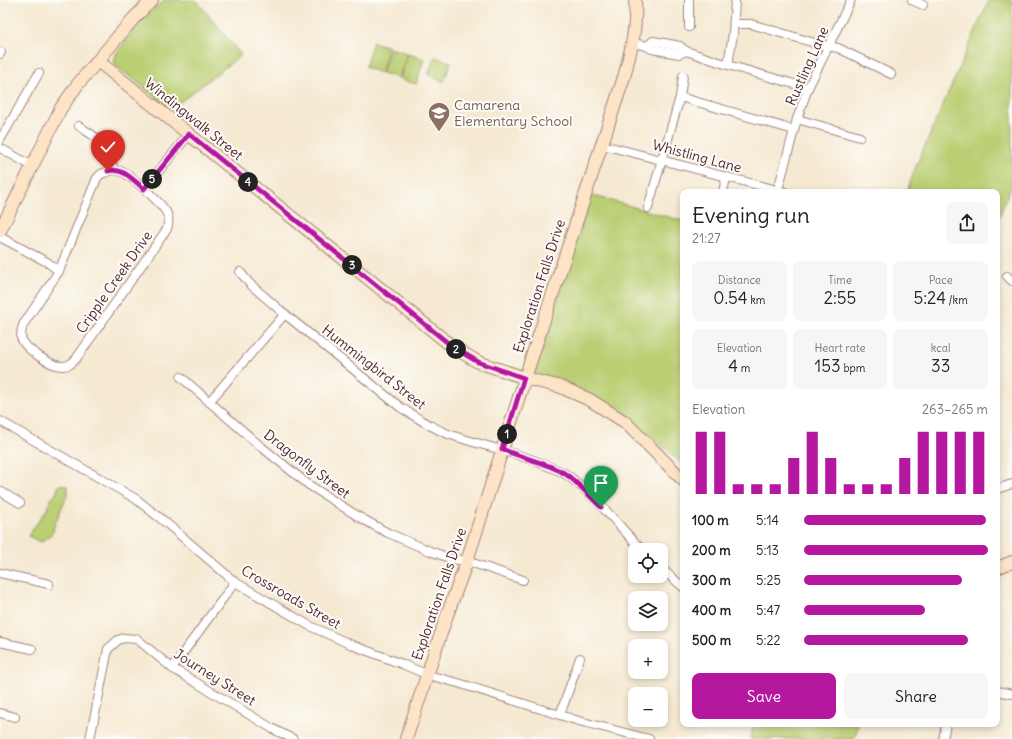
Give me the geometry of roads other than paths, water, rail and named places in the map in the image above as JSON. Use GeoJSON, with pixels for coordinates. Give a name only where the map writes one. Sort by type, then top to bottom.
{"type":"FeatureCollection","features":[{"type":"Feature","properties":{"kind":"street"},"geometry":{"type":"LineString","coordinates":[[0,230],[61,108],[133,19],[152,0]]}},
{"type":"Feature","properties":{"kind":"street","name":"Exploration Falls Drive"},"geometry":{"type":"LineString","coordinates":[[406,739],[446,618],[467,561],[524,378],[603,145],[633,43],[635,0]]}},
{"type":"Feature","properties":{"kind":"street"},"geometry":{"type":"LineString","coordinates":[[689,0],[689,27]]}},
{"type":"Feature","properties":{"kind":"street"},"geometry":{"type":"LineString","coordinates":[[728,65],[734,24],[735,0]]}},
{"type":"Feature","properties":{"kind":"street","name":"Rustling Lane"},"geometry":{"type":"LineString","coordinates":[[782,189],[794,130],[808,88],[851,0]]}},
{"type":"Feature","properties":{"kind":"street"},"geometry":{"type":"LineString","coordinates":[[912,0],[923,5]]}},
{"type":"Feature","properties":{"kind":"street"},"geometry":{"type":"LineString","coordinates":[[734,24],[750,24],[818,44],[830,45],[891,74]]}},
{"type":"Feature","properties":{"kind":"street"},"geometry":{"type":"LineString","coordinates":[[633,43],[647,46],[653,41],[680,46],[686,51],[728,65],[808,88]]}},
{"type":"Feature","properties":{"kind":"street","name":"Windingwalk Street"},"geometry":{"type":"LineString","coordinates":[[98,61],[453,347],[478,362],[524,378],[561,387],[590,400],[625,422],[680,477]]}},
{"type":"Feature","properties":{"kind":"street"},"geometry":{"type":"LineString","coordinates":[[0,140],[39,73]]}},
{"type":"Feature","properties":{"kind":"street"},"geometry":{"type":"LineString","coordinates":[[648,208],[680,97],[683,76]]}},
{"type":"Feature","properties":{"kind":"street"},"geometry":{"type":"LineString","coordinates":[[680,97],[794,130]]}},
{"type":"Feature","properties":{"kind":"street"},"geometry":{"type":"LineString","coordinates":[[797,119],[860,137]]}},
{"type":"Feature","properties":{"kind":"street"},"geometry":{"type":"LineString","coordinates":[[79,126],[107,148],[111,153],[113,170]]}},
{"type":"Feature","properties":{"kind":"street"},"geometry":{"type":"LineString","coordinates":[[0,237],[47,262],[59,271],[97,178],[101,174],[113,170],[124,173],[144,189],[189,134]]}},
{"type":"Feature","properties":{"kind":"street","name":"Whistling Lane"},"geometry":{"type":"LineString","coordinates":[[603,145],[773,189]]}},
{"type":"Feature","properties":{"kind":"street"},"geometry":{"type":"LineString","coordinates":[[0,148],[32,166]]}},
{"type":"Feature","properties":{"kind":"street"},"geometry":{"type":"LineString","coordinates":[[724,189],[726,178]]}},
{"type":"Feature","properties":{"kind":"street","name":"Cripple Creek Drive"},"geometry":{"type":"LineString","coordinates":[[59,271],[23,325],[21,336],[24,344],[31,351],[54,365],[61,367],[71,364],[76,359],[166,229],[169,220],[167,214],[144,189]]}},
{"type":"Feature","properties":{"kind":"street","name":"Hummingbird Street"},"geometry":{"type":"LineString","coordinates":[[240,272],[250,284],[285,314],[400,407],[427,424],[450,434],[502,449],[541,463],[563,473],[580,486],[635,543]]}},
{"type":"Feature","properties":{"kind":"street"},"geometry":{"type":"LineString","coordinates":[[209,402],[285,314]]}},
{"type":"Feature","properties":{"kind":"street","name":"Dragonfly Street"},"geometry":{"type":"LineString","coordinates":[[181,377],[309,485],[366,522],[409,543],[452,559],[467,561],[523,580]]}},
{"type":"Feature","properties":{"kind":"street","name":"Crossroads Street"},"geometry":{"type":"LineString","coordinates":[[0,422],[136,499],[235,582],[310,626],[352,645],[428,675],[560,715],[649,739]]}},
{"type":"Feature","properties":{"kind":"street"},"geometry":{"type":"LineString","coordinates":[[1000,488],[1012,484]]}},
{"type":"Feature","properties":{"kind":"street"},"geometry":{"type":"LineString","coordinates":[[0,491],[20,503]]}},
{"type":"Feature","properties":{"kind":"street"},"geometry":{"type":"LineString","coordinates":[[1000,567],[1012,562]]}},
{"type":"Feature","properties":{"kind":"street"},"geometry":{"type":"LineString","coordinates":[[0,573],[49,584]]}},
{"type":"Feature","properties":{"kind":"street"},"geometry":{"type":"LineString","coordinates":[[668,574],[680,584]]}},
{"type":"Feature","properties":{"kind":"street"},"geometry":{"type":"LineString","coordinates":[[172,668],[235,582]]}},
{"type":"Feature","properties":{"kind":"street","name":"Journey Street"},"geometry":{"type":"LineString","coordinates":[[90,739],[108,649],[118,640],[124,638],[136,639],[172,668],[273,729],[293,739]]}},
{"type":"Feature","properties":{"kind":"street"},"geometry":{"type":"LineString","coordinates":[[0,642],[32,650]]}},
{"type":"Feature","properties":{"kind":"street"},"geometry":{"type":"LineString","coordinates":[[560,715],[580,658]]}},
{"type":"Feature","properties":{"kind":"street"},"geometry":{"type":"LineString","coordinates":[[1000,692],[1012,694]]}},
{"type":"Feature","properties":{"kind":"street"},"geometry":{"type":"LineString","coordinates":[[0,713],[15,717]]}},
{"type":"Feature","properties":{"kind":"street"},"geometry":{"type":"LineString","coordinates":[[943,739],[945,727]]}},
{"type":"Feature","properties":{"kind":"place","name":"Camarena Elementary School"},"geometry":{"type":"Point","coordinates":[439,132]}}]}
